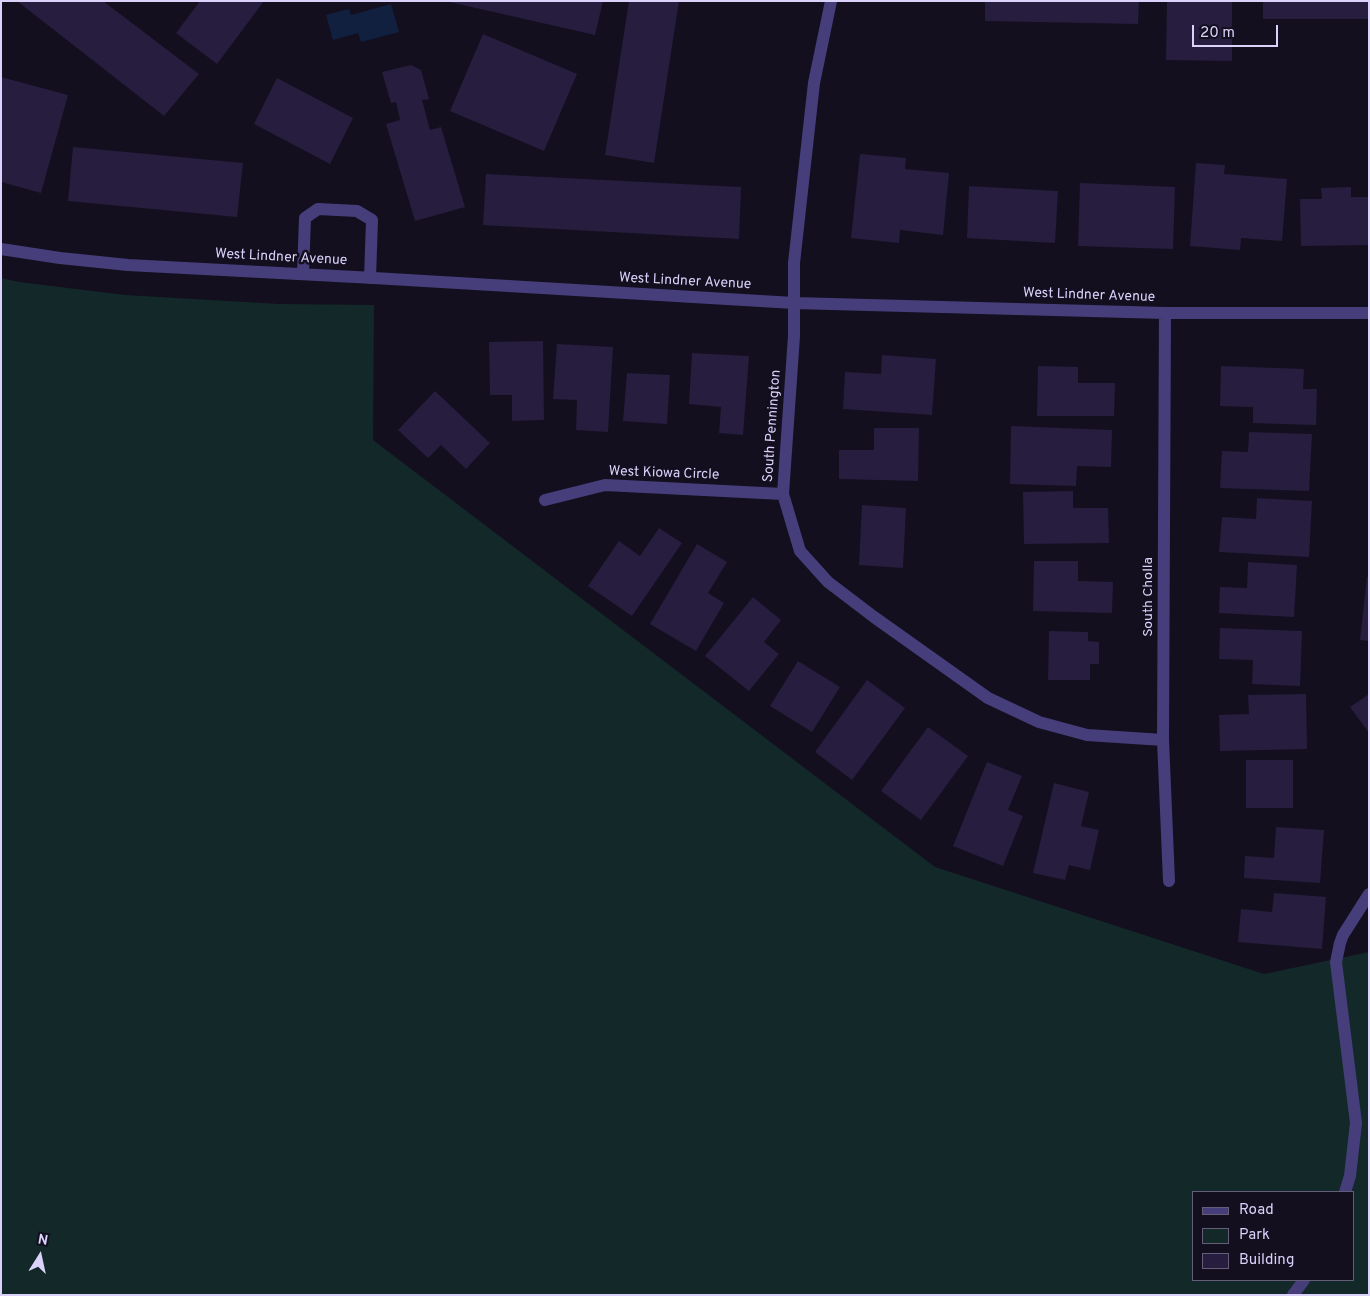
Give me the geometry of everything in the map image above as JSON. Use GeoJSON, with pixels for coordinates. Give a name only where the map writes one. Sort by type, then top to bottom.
{"type":"FeatureCollection","features":[{"type":"Feature","properties":{"kind":"street","name":"South Pennington"},"geometry":{"type":"LineString","coordinates":[[831,1],[814,83],[794,263],[794,336],[783,494],[800,551],[828,582],[988,698],[1039,722],[1087,735],[1163,740]]}},
{"type":"Feature","properties":{"kind":"street"},"geometry":{"type":"LineString","coordinates":[[303,274],[305,218],[318,210],[357,211],[372,220],[370,278]]}},
{"type":"Feature","properties":{"kind":"street","name":"West Lindner Avenue"},"geometry":{"type":"LineString","coordinates":[[1,249],[60,258],[128,265],[794,303],[1165,313],[1369,313]]}},
{"type":"Feature","properties":{"kind":"street","name":"South Cholla"},"geometry":{"type":"LineString","coordinates":[[1165,313],[1163,740],[1170,881]]}},
{"type":"Feature","properties":{"kind":"street","name":"West Kiowa Circle"},"geometry":{"type":"LineString","coordinates":[[545,500],[605,485],[783,494]]}},
{"type":"Feature","properties":{"kind":"street"},"geometry":{"type":"LineString","coordinates":[[1345,1191],[1350,1176],[1356,1123],[1336,962],[1343,934],[1369,894]]}},
{"type":"Feature","properties":{"kind":"street"},"geometry":{"type":"LineString","coordinates":[[1293,1295],[1303,1281]]}},
{"type":"Feature","properties":{"kind":"green space"},"geometry":{"type":"Polygon","coordinates":[[[1,278],[19,282],[125,295],[279,304],[374,305],[373,440],[935,867],[1264,974],[1369,952],[1369,1295],[1,1295],[1,278]]]}},
{"type":"Feature","properties":{"kind":"water"},"geometry":{"type":"Polygon","coordinates":[[[391,4],[399,32],[361,42],[358,33],[333,40],[326,15],[349,9],[351,15],[391,4]]]}},
{"type":"Feature","properties":{"kind":"building"},"geometry":{"type":"Polygon","coordinates":[[[17,1],[103,1],[199,74],[164,116],[17,1]]]}},
{"type":"Feature","properties":{"kind":"building"},"geometry":{"type":"Polygon","coordinates":[[[200,1],[264,1],[217,64],[176,33],[200,1]]]}},
{"type":"Feature","properties":{"kind":"building"},"geometry":{"type":"Polygon","coordinates":[[[445,1],[603,1],[595,35],[445,1]]]}},
{"type":"Feature","properties":{"kind":"building"},"geometry":{"type":"Polygon","coordinates":[[[629,1],[679,1],[654,163],[605,155],[629,1]]]}},
{"type":"Feature","properties":{"kind":"building"},"geometry":{"type":"Polygon","coordinates":[[[985,1],[1139,1],[1138,24],[985,21],[985,1]]]}},
{"type":"Feature","properties":{"kind":"building"},"geometry":{"type":"Polygon","coordinates":[[[1167,1],[1232,1],[1232,61],[1166,60],[1167,1]]]}},
{"type":"Feature","properties":{"kind":"building"},"geometry":{"type":"Polygon","coordinates":[[[1263,1],[1369,1],[1369,19],[1263,19],[1263,1]]]}},
{"type":"Feature","properties":{"kind":"building"},"geometry":{"type":"Polygon","coordinates":[[[483,34],[577,74],[544,151],[450,111],[483,34]]]}},
{"type":"Feature","properties":{"kind":"building"},"geometry":{"type":"Polygon","coordinates":[[[411,65],[421,70],[429,99],[422,100],[430,130],[441,127],[465,207],[415,221],[386,124],[400,120],[396,102],[391,103],[382,72],[411,65]]]}},
{"type":"Feature","properties":{"kind":"building"},"geometry":{"type":"Polygon","coordinates":[[[1,77],[68,95],[41,193],[1,182],[1,77]]]}},
{"type":"Feature","properties":{"kind":"building"},"geometry":{"type":"Polygon","coordinates":[[[277,78],[353,118],[330,164],[254,124],[277,78]]]}},
{"type":"Feature","properties":{"kind":"building"},"geometry":{"type":"Polygon","coordinates":[[[73,147],[243,163],[237,217],[68,201],[73,147]]]}},
{"type":"Feature","properties":{"kind":"building"},"geometry":{"type":"Polygon","coordinates":[[[860,154],[906,158],[905,169],[949,173],[943,235],[900,230],[899,243],[851,238],[860,154]]]}},
{"type":"Feature","properties":{"kind":"building"},"geometry":{"type":"Polygon","coordinates":[[[1196,163],[1225,165],[1224,174],[1287,179],[1282,241],[1241,238],[1240,250],[1190,246],[1196,163]]]}},
{"type":"Feature","properties":{"kind":"building"},"geometry":{"type":"Polygon","coordinates":[[[486,174],[741,187],[739,239],[483,225],[486,174]]]}},
{"type":"Feature","properties":{"kind":"building"},"geometry":{"type":"Polygon","coordinates":[[[1080,183],[1175,187],[1173,249],[1078,246],[1080,183]]]}},
{"type":"Feature","properties":{"kind":"building"},"geometry":{"type":"Polygon","coordinates":[[[969,186],[1058,191],[1055,243],[967,238],[969,186]]]}},
{"type":"Feature","properties":{"kind":"building"},"geometry":{"type":"Polygon","coordinates":[[[1351,187],[1351,197],[1369,197],[1369,245],[1301,246],[1300,199],[1322,199],[1321,188],[1351,187]]]}},
{"type":"Feature","properties":{"kind":"building"},"geometry":{"type":"Polygon","coordinates":[[[543,341],[544,420],[512,421],[512,395],[490,395],[489,342],[543,341]]]}},
{"type":"Feature","properties":{"kind":"building"},"geometry":{"type":"Polygon","coordinates":[[[557,344],[613,347],[608,432],[576,430],[577,400],[553,399],[557,344]]]}},
{"type":"Feature","properties":{"kind":"building"},"geometry":{"type":"Polygon","coordinates":[[[692,353],[749,356],[743,435],[719,433],[721,407],[689,404],[692,353]]]}},
{"type":"Feature","properties":{"kind":"building"},"geometry":{"type":"Polygon","coordinates":[[[882,355],[936,359],[932,415],[843,409],[845,372],[881,374],[882,355]]]}},
{"type":"Feature","properties":{"kind":"building"},"geometry":{"type":"Polygon","coordinates":[[[1038,366],[1078,367],[1078,383],[1115,383],[1114,416],[1037,416],[1038,366]]]}},
{"type":"Feature","properties":{"kind":"building"},"geometry":{"type":"Polygon","coordinates":[[[1221,366],[1304,369],[1303,389],[1317,389],[1316,425],[1253,423],[1253,407],[1220,406],[1221,366]]]}},
{"type":"Feature","properties":{"kind":"building"},"geometry":{"type":"Polygon","coordinates":[[[627,373],[670,375],[667,424],[623,421],[627,373]]]}},
{"type":"Feature","properties":{"kind":"building"},"geometry":{"type":"Polygon","coordinates":[[[435,391],[490,443],[466,469],[441,445],[428,458],[398,430],[435,391]]]}},
{"type":"Feature","properties":{"kind":"building"},"geometry":{"type":"Polygon","coordinates":[[[1011,426],[1112,430],[1111,467],[1077,466],[1076,486],[1010,484],[1011,426]]]}},
{"type":"Feature","properties":{"kind":"building"},"geometry":{"type":"Polygon","coordinates":[[[874,428],[919,428],[918,481],[839,479],[839,450],[874,450],[874,428]]]}},
{"type":"Feature","properties":{"kind":"building"},"geometry":{"type":"Polygon","coordinates":[[[1249,432],[1312,434],[1309,491],[1220,488],[1222,451],[1248,452],[1249,432]]]}},
{"type":"Feature","properties":{"kind":"building"},"geometry":{"type":"Polygon","coordinates":[[[1073,491],[1073,508],[1108,508],[1109,543],[1024,544],[1023,492],[1073,491]]]}},
{"type":"Feature","properties":{"kind":"building"},"geometry":{"type":"Polygon","coordinates":[[[1257,498],[1312,501],[1309,557],[1219,552],[1222,517],[1256,519],[1257,498]]]}},
{"type":"Feature","properties":{"kind":"building"},"geometry":{"type":"Polygon","coordinates":[[[862,505],[906,508],[903,568],[859,565],[862,505]]]}},
{"type":"Feature","properties":{"kind":"building"},"geometry":{"type":"Polygon","coordinates":[[[659,528],[682,543],[632,616],[588,586],[619,541],[640,556],[659,528]]]}},
{"type":"Feature","properties":{"kind":"building"},"geometry":{"type":"Polygon","coordinates":[[[697,544],[727,562],[708,593],[724,603],[696,651],[650,624],[697,544]]]}},
{"type":"Feature","properties":{"kind":"building"},"geometry":{"type":"Polygon","coordinates":[[[1034,561],[1078,561],[1078,581],[1113,582],[1112,613],[1033,611],[1034,561]]]}},
{"type":"Feature","properties":{"kind":"building"},"geometry":{"type":"Polygon","coordinates":[[[1248,562],[1297,565],[1294,617],[1219,613],[1220,587],[1247,588],[1248,562]]]}},
{"type":"Feature","properties":{"kind":"building"},"geometry":{"type":"Polygon","coordinates":[[[1367,577],[1369,577],[1369,641],[1360,640],[1367,577]]]}},
{"type":"Feature","properties":{"kind":"building"},"geometry":{"type":"Polygon","coordinates":[[[753,597],[781,620],[764,642],[779,654],[749,691],[705,656],[753,597]]]}},
{"type":"Feature","properties":{"kind":"building"},"geometry":{"type":"Polygon","coordinates":[[[1220,628],[1302,631],[1300,686],[1252,684],[1253,660],[1219,659],[1220,628]]]}},
{"type":"Feature","properties":{"kind":"building"},"geometry":{"type":"Polygon","coordinates":[[[1049,631],[1088,632],[1088,641],[1099,642],[1099,664],[1090,664],[1090,680],[1048,680],[1049,631]]]}},
{"type":"Feature","properties":{"kind":"building"},"geometry":{"type":"Polygon","coordinates":[[[798,661],[840,687],[812,732],[770,706],[798,661]]]}},
{"type":"Feature","properties":{"kind":"building"},"geometry":{"type":"Polygon","coordinates":[[[867,680],[905,708],[852,780],[815,752],[867,680]]]}},
{"type":"Feature","properties":{"kind":"building"},"geometry":{"type":"Polygon","coordinates":[[[1306,694],[1307,749],[1220,751],[1219,715],[1249,714],[1248,695],[1306,694]]]}},
{"type":"Feature","properties":{"kind":"building"},"geometry":{"type":"Polygon","coordinates":[[[1369,694],[1369,733],[1350,707],[1369,694]]]}},
{"type":"Feature","properties":{"kind":"building"},"geometry":{"type":"Polygon","coordinates":[[[928,727],[968,756],[921,820],[881,791],[928,727]]]}},
{"type":"Feature","properties":{"kind":"building"},"geometry":{"type":"Polygon","coordinates":[[[1246,760],[1293,760],[1293,808],[1246,808],[1246,760]]]}},
{"type":"Feature","properties":{"kind":"building"},"geometry":{"type":"Polygon","coordinates":[[[987,762],[1022,776],[1008,810],[1023,816],[1003,866],[953,846],[987,762]]]}},
{"type":"Feature","properties":{"kind":"building"},"geometry":{"type":"Polygon","coordinates":[[[1054,783],[1089,792],[1081,826],[1099,830],[1090,870],[1069,865],[1065,880],[1033,873],[1054,783]]]}},
{"type":"Feature","properties":{"kind":"building"},"geometry":{"type":"Polygon","coordinates":[[[1276,827],[1324,830],[1320,883],[1244,878],[1245,856],[1274,858],[1276,827]]]}},
{"type":"Feature","properties":{"kind":"building"},"geometry":{"type":"Polygon","coordinates":[[[1274,893],[1326,897],[1322,949],[1238,942],[1241,909],[1272,912],[1274,893]]]}}]}
